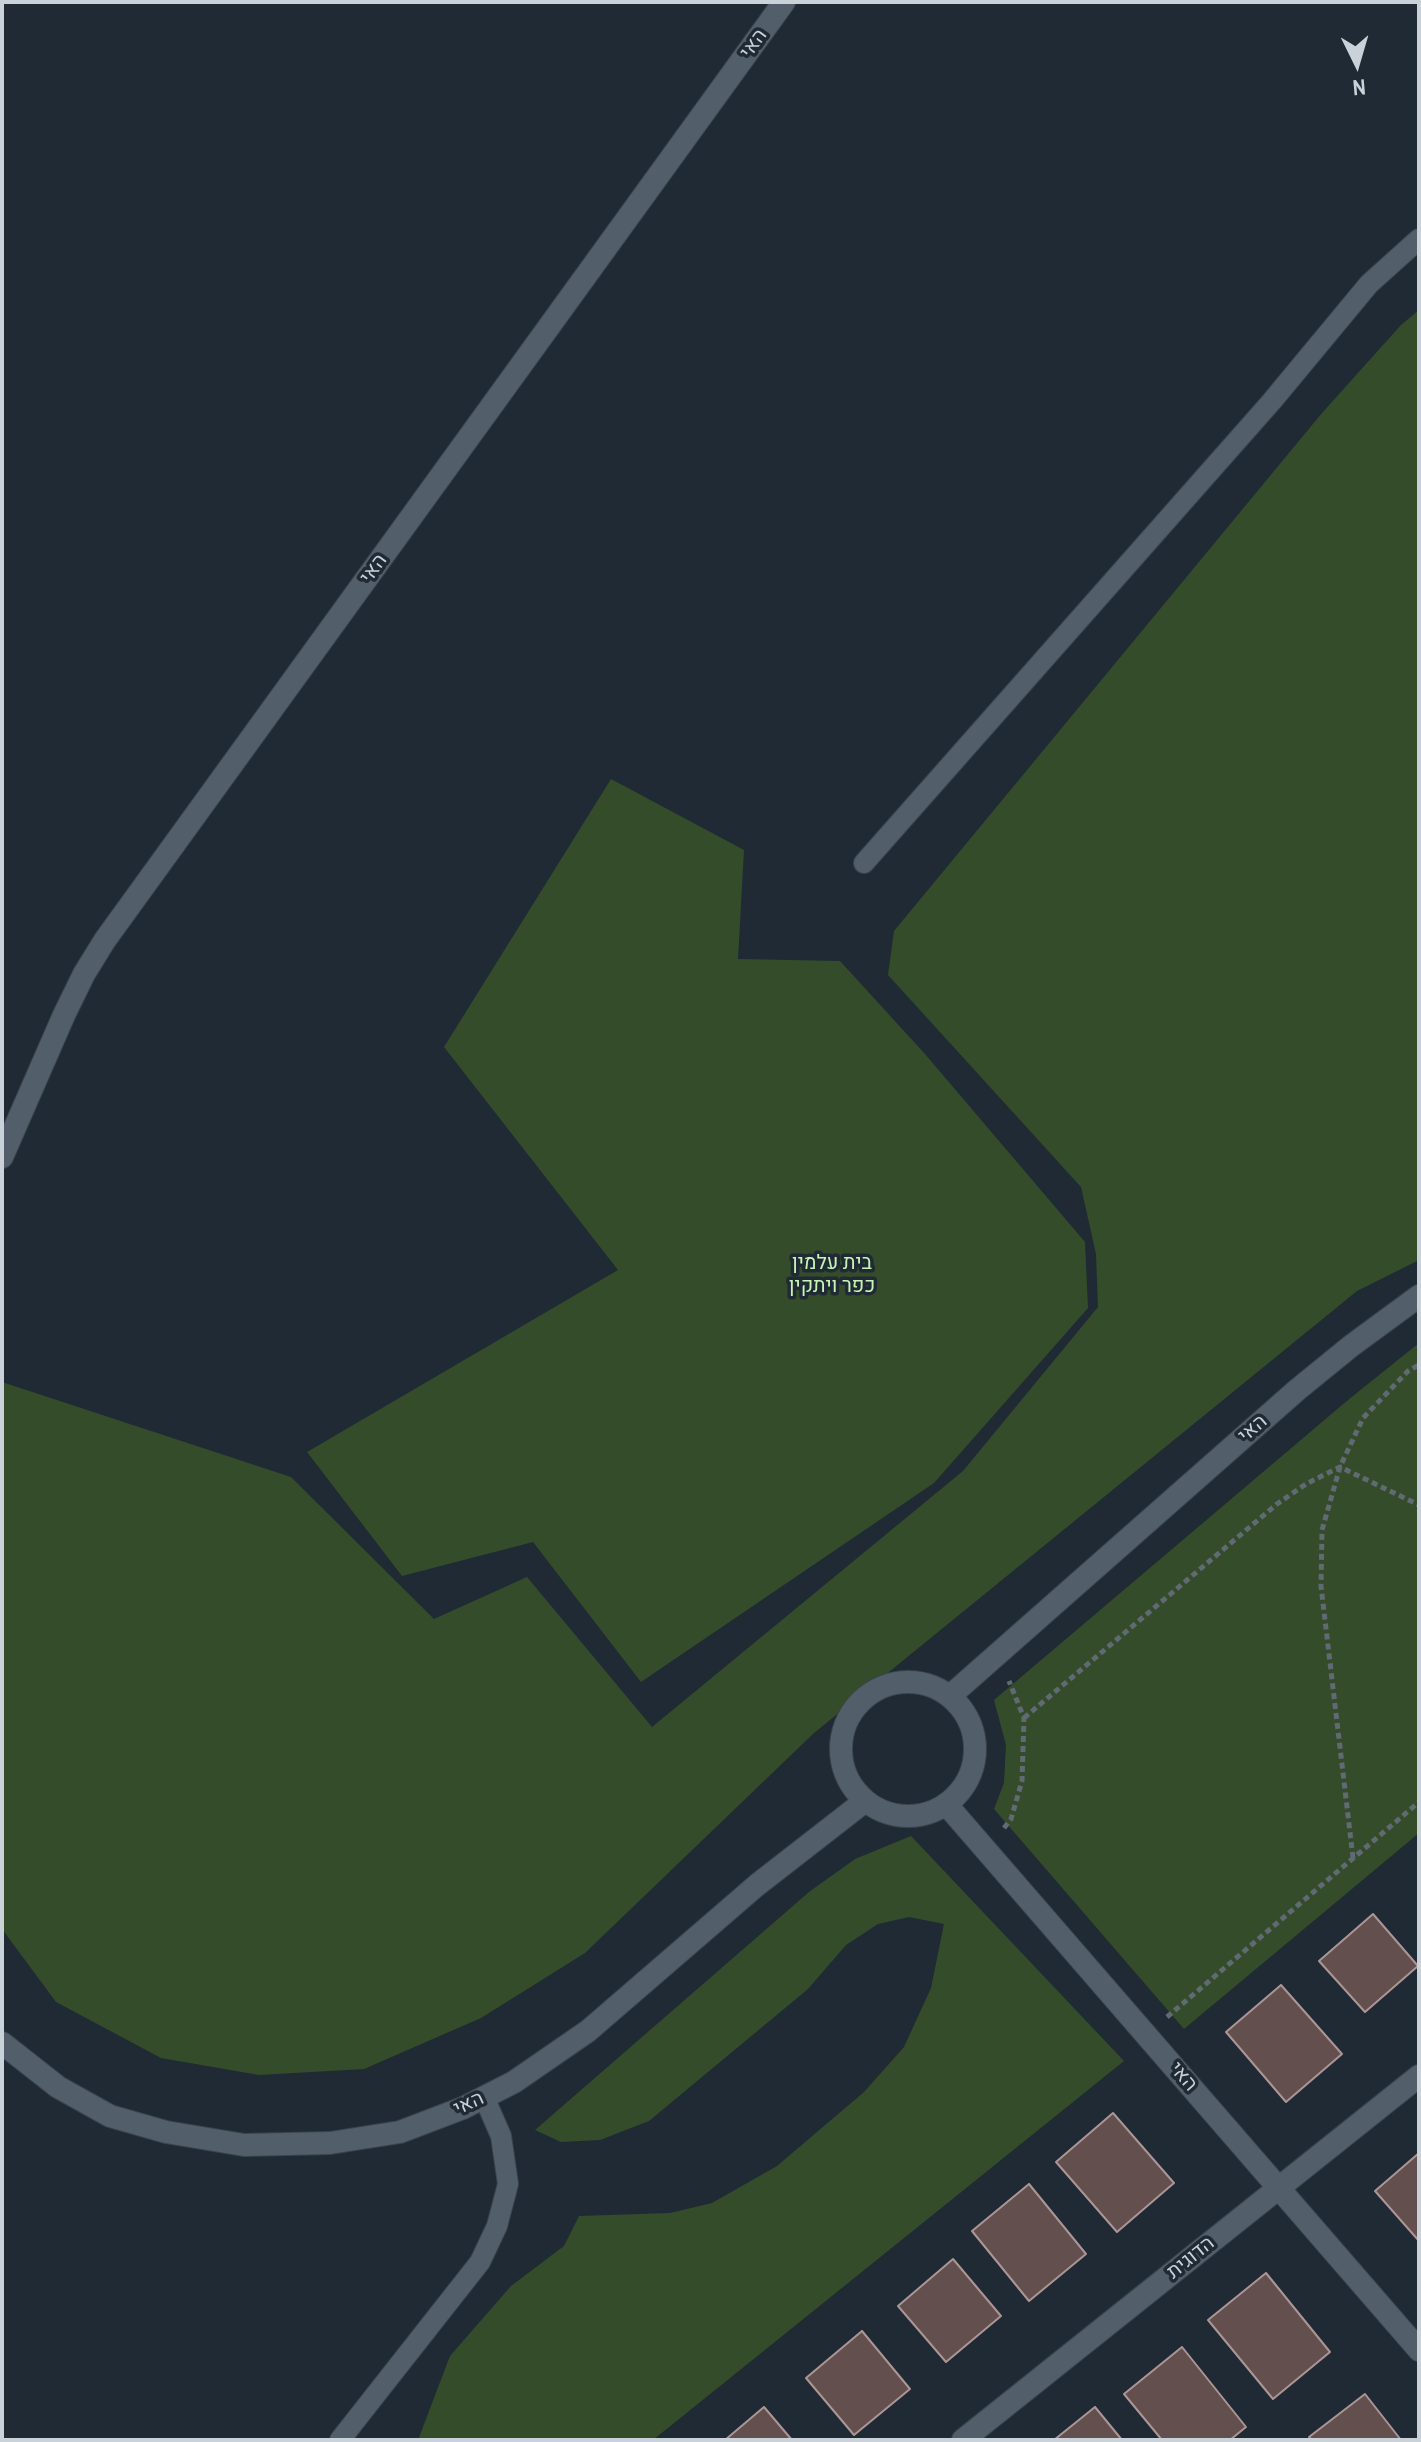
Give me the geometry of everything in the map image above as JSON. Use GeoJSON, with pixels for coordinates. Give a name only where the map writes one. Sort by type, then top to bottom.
{"type":"FeatureCollection","features":[{"type":"Feature","properties":{"kind":"street","name":"האי"},"geometry":{"type":"LineString","coordinates":[[2,1157],[64,1015],[105,940],[784,2]]}},
{"type":"Feature","properties":{"kind":"street","name":"האי"},"geometry":{"type":"LineString","coordinates":[[950,1696],[1297,1390],[1419,1296]]}},
{"type":"Feature","properties":{"kind":"street"},"geometry":{"type":"LineString","coordinates":[[897,1681],[919,1682],[950,1696],[970,1720],[975,1740],[975,1760],[968,1780],[955,1797],[921,1815],[902,1816],[883,1811],[865,1801],[850,1785],[842,1765],[840,1743],[846,1721],[858,1703],[876,1689],[897,1681]]}},
{"type":"Feature","properties":{"kind":"street","name":"האי"},"geometry":{"type":"LineString","coordinates":[[2,2043],[58,2087],[110,2116],[166,2132],[244,2145],[330,2143],[400,2132],[463,2108],[514,2082],[588,2031],[757,1885],[865,1801]]}},
{"type":"Feature","properties":{"kind":"street","name":"האי"},"geometry":{"type":"LineString","coordinates":[[946,1804],[1419,2350]]}},
{"type":"Feature","properties":{"kind":"street","name":"הדוגית"},"geometry":{"type":"LineString","coordinates":[[963,2440],[1419,2076]]}},
{"type":"Feature","properties":{"kind":"lane"},"geometry":{"type":"LineString","coordinates":[[864,863],[1272,401],[1369,284],[1419,239]]}},
{"type":"Feature","properties":{"kind":"lane"},"geometry":{"type":"LineString","coordinates":[[340,2440],[480,2262],[497,2226],[508,2184],[501,2136],[484,2097]]}},
{"type":"Feature","properties":{"kind":"path"},"geometry":{"type":"LineString","coordinates":[[1353,1858],[1321,1586],[1322,1530],[1340,1467],[1363,1418],[1408,1371],[1419,1365]]}},
{"type":"Feature","properties":{"kind":"path"},"geometry":{"type":"LineString","coordinates":[[1024,1718],[1277,1504],[1306,1484],[1340,1467]]}},
{"type":"Feature","properties":{"kind":"path"},"geometry":{"type":"LineString","coordinates":[[1340,1467],[1419,1505]]}},
{"type":"Feature","properties":{"kind":"path"},"geometry":{"type":"LineString","coordinates":[[987,1852],[1011,1819],[1022,1781],[1024,1718],[998,1654]]}},
{"type":"Feature","properties":{"kind":"path"},"geometry":{"type":"LineString","coordinates":[[1146,2035],[1419,1802]]}},
{"type":"Feature","properties":{"kind":"green space"},"geometry":{"type":"Polygon","coordinates":[[[1419,310],[1419,1260],[1357,1291],[814,1733],[585,1953],[481,2018],[364,2069],[259,2075],[161,2058],[56,2002],[2,1929],[2,1382],[291,1477],[434,1619],[527,1577],[652,1727],[963,1471],[1098,1307],[1096,1254],[1081,1187],[888,975],[894,931],[1322,413],[1401,325],[1419,310]]]}},
{"type":"Feature","properties":{"kind":"green space","name":"בית עלמין כפר ויתקין"},"geometry":{"type":"Polygon","coordinates":[[[611,779],[744,850],[738,959],[840,961],[925,1054],[1085,1242],[1088,1308],[934,1483],[641,1682],[533,1542],[402,1576],[307,1452],[618,1270],[444,1047],[611,779]]]}},
{"type":"Feature","properties":{"kind":"green space"},"geometry":{"type":"Polygon","coordinates":[[[1419,1343],[1419,1833],[1184,2029],[994,1809],[1004,1783],[1006,1745],[994,1700],[1419,1343]]]}},
{"type":"Feature","properties":{"kind":"green space"},"geometry":{"type":"Polygon","coordinates":[[[911,1836],[1124,2061],[653,2440],[418,2440],[450,2356],[511,2286],[564,2246],[579,2216],[670,2213],[712,2203],[777,2166],[864,2092],[904,2047],[931,1988],[944,1924],[909,1917],[878,1924],[846,1945],[808,1989],[649,2121],[600,2140],[561,2142],[535,2130],[809,1892],[855,1859],[911,1836]]]}},
{"type":"Feature","properties":{"kind":"building"},"geometry":{"type":"Polygon","coordinates":[[[1373,1914],[1418,1966],[1365,2012],[1319,1961],[1373,1914]]]}},
{"type":"Feature","properties":{"kind":"building"},"geometry":{"type":"Polygon","coordinates":[[[1281,1985],[1342,2054],[1286,2102],[1226,2032],[1281,1985]]]}},
{"type":"Feature","properties":{"kind":"building"},"geometry":{"type":"Polygon","coordinates":[[[1113,2113],[1174,2183],[1117,2232],[1056,2162],[1113,2113]]]}},
{"type":"Feature","properties":{"kind":"building"},"geometry":{"type":"Polygon","coordinates":[[[1419,2153],[1419,2241],[1375,2191],[1419,2153]]]}},
{"type":"Feature","properties":{"kind":"building"},"geometry":{"type":"Polygon","coordinates":[[[1029,2184],[1086,2254],[1029,2301],[972,2231],[1029,2184]]]}},
{"type":"Feature","properties":{"kind":"building"},"geometry":{"type":"Polygon","coordinates":[[[953,2259],[1001,2316],[946,2362],[898,2306],[953,2259]]]}},
{"type":"Feature","properties":{"kind":"building"},"geometry":{"type":"Polygon","coordinates":[[[1266,2273],[1330,2352],[1273,2399],[1208,2320],[1266,2273]]]}},
{"type":"Feature","properties":{"kind":"building"},"geometry":{"type":"Polygon","coordinates":[[[862,2331],[910,2389],[854,2435],[806,2378],[862,2331]]]}},
{"type":"Feature","properties":{"kind":"building"},"geometry":{"type":"Polygon","coordinates":[[[1182,2347],[1246,2427],[1230,2440],[1162,2440],[1124,2394],[1182,2347]]]}},
{"type":"Feature","properties":{"kind":"building"},"geometry":{"type":"Polygon","coordinates":[[[1365,2394],[1401,2440],[1312,2440],[1309,2437],[1365,2394]]]}},
{"type":"Feature","properties":{"kind":"building"},"geometry":{"type":"Polygon","coordinates":[[[764,2407],[792,2440],[725,2440],[764,2407]]]}},
{"type":"Feature","properties":{"kind":"building"},"geometry":{"type":"Polygon","coordinates":[[[1095,2407],[1122,2440],[1054,2440],[1095,2407]]]}}]}
